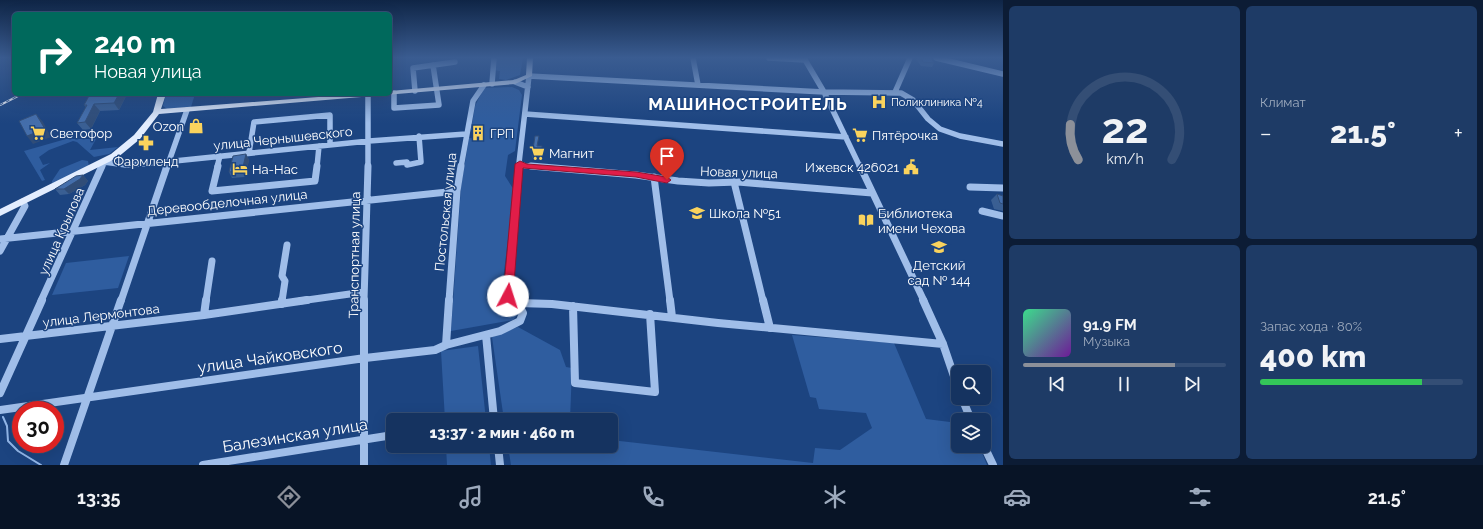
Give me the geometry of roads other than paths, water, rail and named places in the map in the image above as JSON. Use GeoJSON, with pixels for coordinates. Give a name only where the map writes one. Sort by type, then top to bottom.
{"type":"FeatureCollection","features":[{"type":"Feature","properties":{"kind":"main road"},"geometry":{"type":"LineString","coordinates":[[392,93],[515,82],[520,80]]}},
{"type":"Feature","properties":{"kind":"main road","name":"улица Крылова"},"geometry":{"type":"LineString","coordinates":[[104,162],[137,137],[157,112],[161,96]]}},
{"type":"Feature","properties":{"kind":"main road"},"geometry":{"type":"LineString","coordinates":[[157,112],[328,96]]}},
{"type":"Feature","properties":{"kind":"main road"},"geometry":{"type":"LineString","coordinates":[[0,213],[104,162]]}},
{"type":"Feature","properties":{"kind":"street"},"geometry":{"type":"LineString","coordinates":[[414,80],[415,91]]}},
{"type":"Feature","properties":{"kind":"street"},"geometry":{"type":"LineString","coordinates":[[392,93],[394,108],[439,106],[436,80]]}},
{"type":"Feature","properties":{"kind":"street"},"geometry":{"type":"LineString","coordinates":[[492,80],[492,84]]}},
{"type":"Feature","properties":{"kind":"street"},"geometry":{"type":"LineString","coordinates":[[529,80],[520,155],[508,296],[518,303],[573,306],[770,328],[943,344]]}},
{"type":"Feature","properties":{"kind":"street"},"geometry":{"type":"LineString","coordinates":[[598,80],[824,92],[895,92],[910,97],[928,119],[940,129],[960,136],[1003,144]]}},
{"type":"Feature","properties":{"kind":"street"},"geometry":{"type":"LineString","coordinates":[[697,80],[698,85]]}},
{"type":"Feature","properties":{"kind":"street"},"geometry":{"type":"LineString","coordinates":[[817,80],[846,137],[943,344],[951,367]]}},
{"type":"Feature","properties":{"kind":"street"},"geometry":{"type":"LineString","coordinates":[[895,92],[899,80]]}},
{"type":"Feature","properties":{"kind":"street"},"geometry":{"type":"LineString","coordinates":[[515,82],[528,87]]}},
{"type":"Feature","properties":{"kind":"street","name":"Постольская улица"},"geometry":{"type":"LineString","coordinates":[[446,345],[456,191],[473,101],[484,85]]}},
{"type":"Feature","properties":{"kind":"street","name":"Транспортная улица"},"geometry":{"type":"LineString","coordinates":[[364,465],[364,292],[368,199],[368,96]]}},
{"type":"Feature","properties":{"kind":"street"},"geometry":{"type":"LineString","coordinates":[[64,465],[168,161],[187,110]]}},
{"type":"Feature","properties":{"kind":"street"},"geometry":{"type":"LineString","coordinates":[[525,114],[846,137]]}},
{"type":"Feature","properties":{"kind":"street"},"geometry":{"type":"LineString","coordinates":[[249,153],[254,122],[330,115],[330,145]]}},
{"type":"Feature","properties":{"kind":"street","name":"улица Чернышевского"},"geometry":{"type":"LineString","coordinates":[[104,162],[114,165],[168,161],[419,136],[466,134]]}},
{"type":"Feature","properties":{"kind":"street"},"geometry":{"type":"LineString","coordinates":[[396,163],[407,162],[407,164],[421,162],[419,136]]}},
{"type":"Feature","properties":{"kind":"street"},"geometry":{"type":"LineString","coordinates":[[220,156],[212,191],[315,181],[319,146]]}},
{"type":"Feature","properties":{"kind":"street","name":"улица Крылова"},"geometry":{"type":"LineString","coordinates":[[0,393],[104,162]]}},
{"type":"Feature","properties":{"kind":"street","name":"Новая улица"},"geometry":{"type":"LineString","coordinates":[[520,164],[539,168],[654,177],[709,184],[734,182],[872,193]]}},
{"type":"Feature","properties":{"kind":"street"},"geometry":{"type":"LineString","coordinates":[[654,177],[672,317]]}},
{"type":"Feature","properties":{"kind":"street"},"geometry":{"type":"LineString","coordinates":[[734,182],[770,328]]}},
{"type":"Feature","properties":{"kind":"street"},"geometry":{"type":"LineString","coordinates":[[970,187],[1003,188]]}},
{"type":"Feature","properties":{"kind":"street","name":"Деревообделочная улица"},"geometry":{"type":"LineString","coordinates":[[4,238],[456,191]]}},
{"type":"Feature","properties":{"kind":"street"},"geometry":{"type":"LineString","coordinates":[[0,251],[4,238],[25,206],[23,202]]}},
{"type":"Feature","properties":{"kind":"street"},"geometry":{"type":"LineString","coordinates":[[982,211],[1003,216]]}},
{"type":"Feature","properties":{"kind":"street"},"geometry":{"type":"LineString","coordinates":[[282,304],[285,281],[282,276],[287,245]]}},
{"type":"Feature","properties":{"kind":"street"},"geometry":{"type":"LineString","coordinates":[[204,315],[212,261]]}},
{"type":"Feature","properties":{"kind":"street","name":"улица Лермонтова"},"geometry":{"type":"LineString","coordinates":[[0,339],[204,315],[364,292]]}},
{"type":"Feature","properties":{"kind":"street","name":"улица Чайковского"},"geometry":{"type":"LineString","coordinates":[[0,410],[365,358],[435,350],[446,345],[486,335],[520,321],[523,313],[518,303]]}},
{"type":"Feature","properties":{"kind":"street"},"geometry":{"type":"LineString","coordinates":[[573,306],[575,383],[655,392],[650,314]]}},
{"type":"Feature","properties":{"kind":"street"},"geometry":{"type":"LineString","coordinates":[[486,335],[493,413]]}},
{"type":"Feature","properties":{"kind":"street","name":"Балезинская улица"},"geometry":{"type":"LineString","coordinates":[[203,465],[386,436]]}},
{"type":"Feature","properties":{"kind":"street"},"geometry":{"type":"LineString","coordinates":[[499,453],[500,465]]}},
{"type":"Feature","properties":{"kind":"street"},"geometry":{"type":"LineString","coordinates":[[987,453],[993,465]]}},
{"type":"Feature","properties":{"kind":"waterway"},"geometry":{"type":"LineString","coordinates":[[3,417],[7,426],[8,441],[18,451],[41,465]]}},
{"type":"Feature","properties":{"kind":"railway"},"geometry":{"type":"LineString","coordinates":[[0,105],[18,96]]}},
{"type":"Feature","properties":{"kind":"place","name":"Поликлиника №4"},"geometry":{"type":"Point","coordinates":[879,102]}},
{"type":"Feature","properties":{"kind":"place","name":"Ozon"},"geometry":{"type":"Point","coordinates":[196,126]}},
{"type":"Feature","properties":{"kind":"place","name":"Светофор"},"geometry":{"type":"Point","coordinates":[38,133]}},
{"type":"Feature","properties":{"kind":"place","name":"ГРП"},"geometry":{"type":"Point","coordinates":[478,133]}},
{"type":"Feature","properties":{"kind":"place","name":"Пятёрочка"},"geometry":{"type":"Point","coordinates":[860,135]}},
{"type":"Feature","properties":{"kind":"place","name":"Фармленд"},"geometry":{"type":"Point","coordinates":[146,143]}},
{"type":"Feature","properties":{"kind":"place","name":"Магнит"},"geometry":{"type":"Point","coordinates":[537,153]}},
{"type":"Feature","properties":{"kind":"place","name":"Ижевск 426021"},"geometry":{"type":"Point","coordinates":[911,167]}},
{"type":"Feature","properties":{"kind":"place","name":"На-Нас"},"geometry":{"type":"Point","coordinates":[240,169]}},
{"type":"Feature","properties":{"kind":"place","name":"Школа №51"},"geometry":{"type":"Point","coordinates":[697,213]}},
{"type":"Feature","properties":{"kind":"place","name":"Библиотека имени Чехова"},"geometry":{"type":"Point","coordinates":[866,220]}},
{"type":"Feature","properties":{"kind":"place","name":"Детский сад № 144"},"geometry":{"type":"Point","coordinates":[939,247]}},
{"type":"Feature","properties":{"kind":"district","name":"МАШИНОСТРОИТЕЛЬ"},"geometry":{"type":"Point","coordinates":[748,104]}}]}
